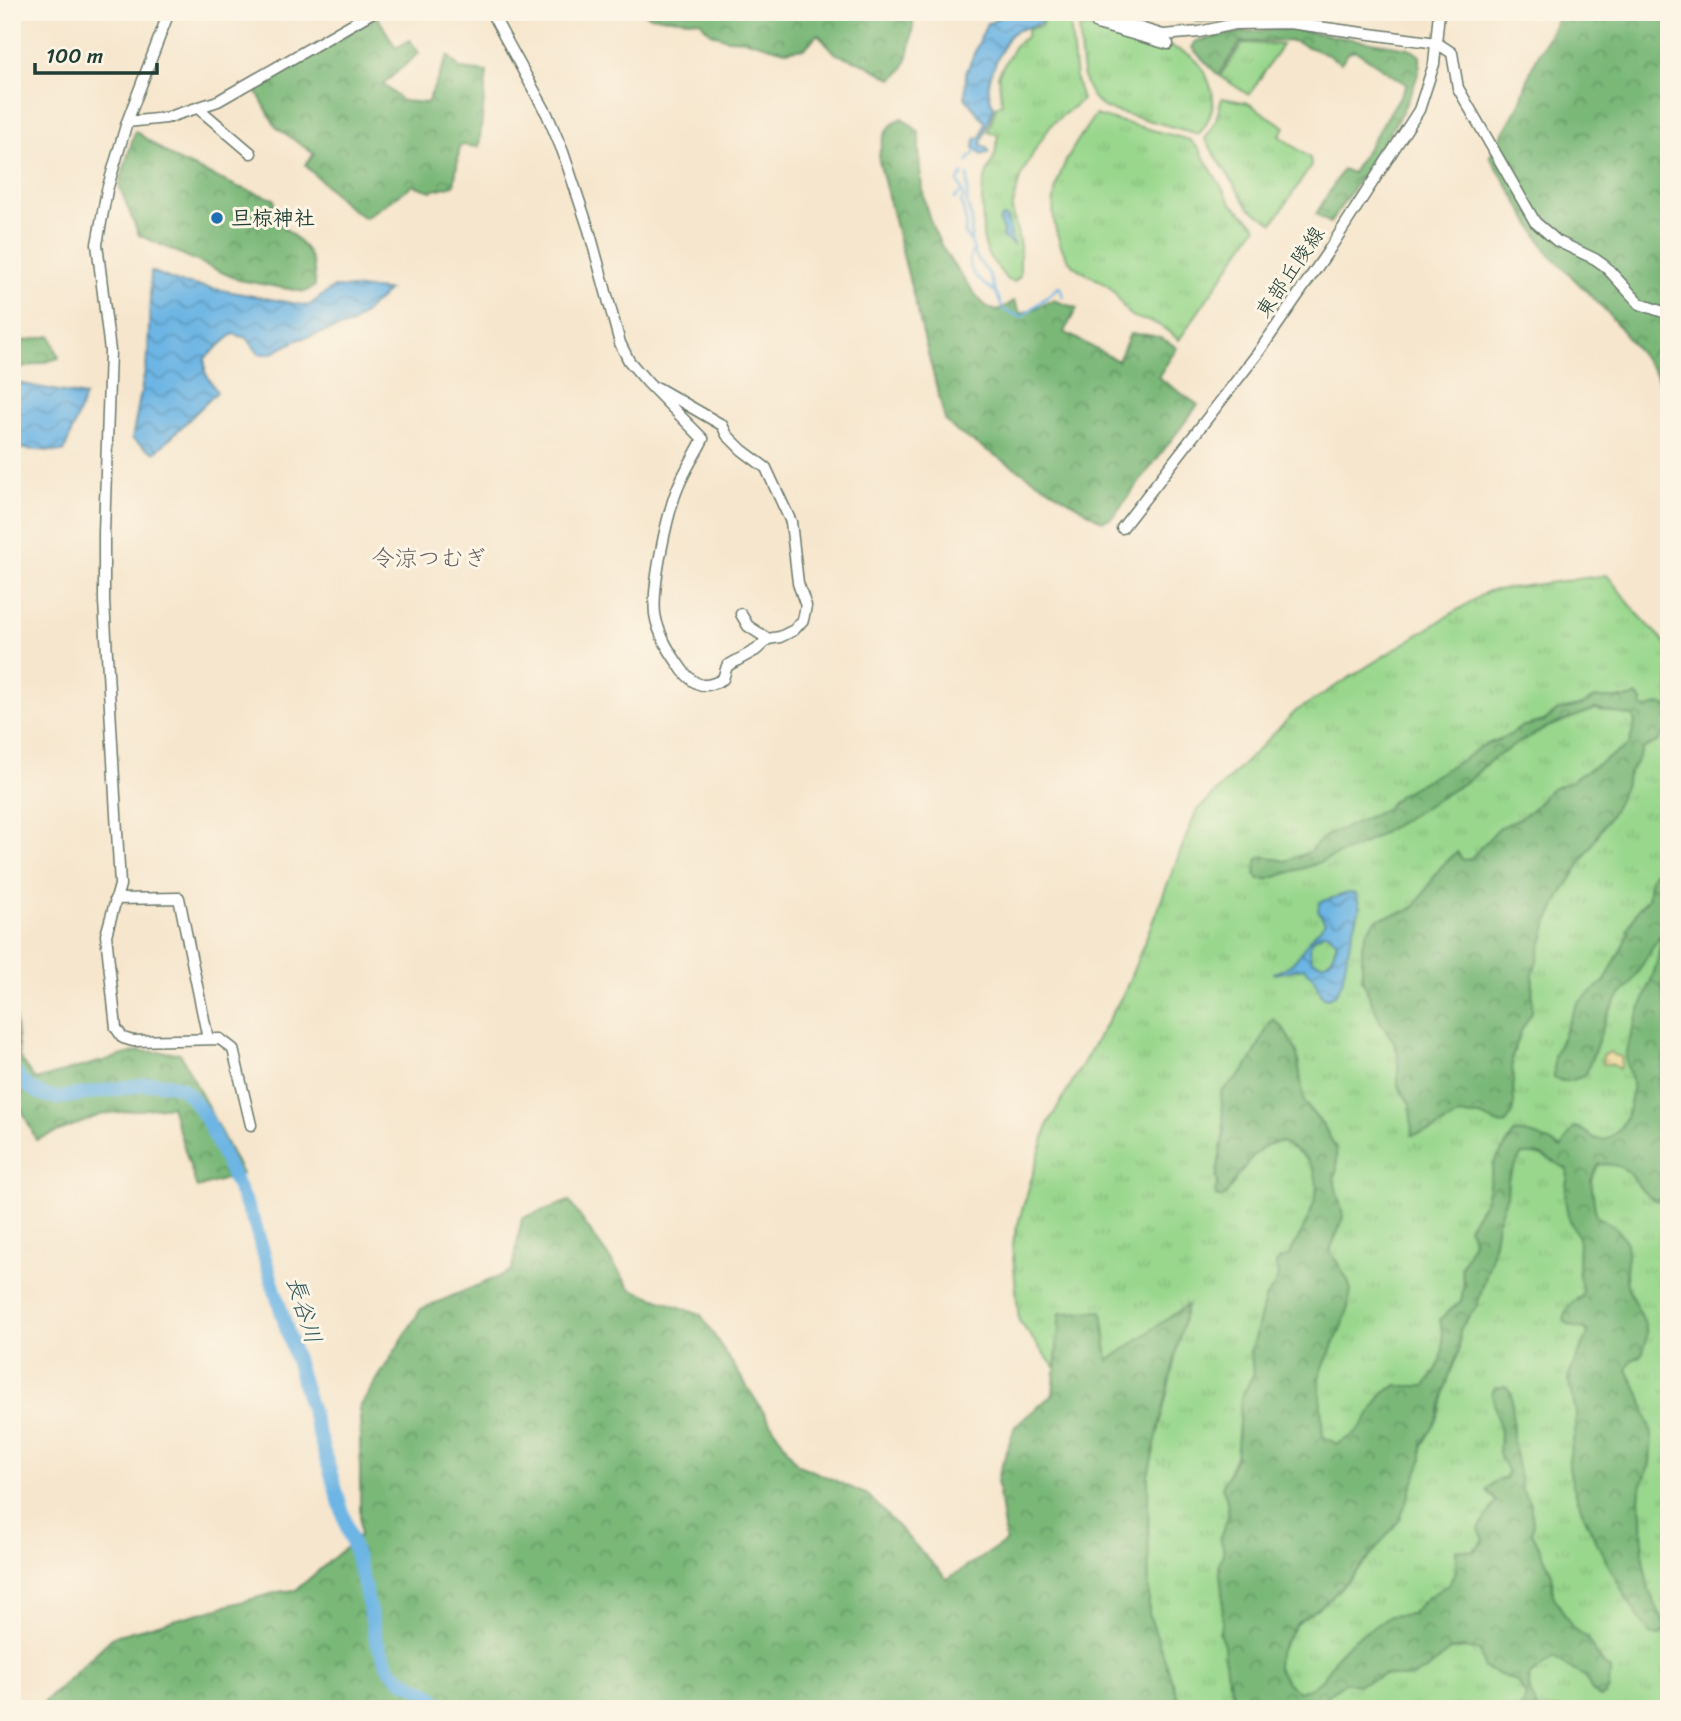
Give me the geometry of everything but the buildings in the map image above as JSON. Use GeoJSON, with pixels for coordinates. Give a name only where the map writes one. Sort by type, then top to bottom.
{"type":"FeatureCollection","features":[{"type":"Feature","properties":{"kind":"street"},"geometry":{"type":"LineString","coordinates":[[169,12],[127,122],[107,190],[97,244],[110,351],[104,587],[120,885],[106,935],[116,1028],[123,1038],[133,1041],[220,1038],[233,1049],[251,1125]]}},
{"type":"Feature","properties":{"kind":"street"},"geometry":{"type":"LineString","coordinates":[[127,122],[166,118],[218,101],[373,12]]}},
{"type":"Feature","properties":{"kind":"street"},"geometry":{"type":"LineString","coordinates":[[491,12],[547,114],[563,152],[589,230],[620,343],[629,360],[648,383],[704,439],[677,491],[662,549],[655,589],[655,615],[663,639],[692,682],[701,687],[713,685],[723,679],[727,666],[756,650],[768,639],[794,630],[803,620],[806,606],[798,583],[791,522],[766,468],[742,450],[727,435],[722,425],[648,383]]}},
{"type":"Feature","properties":{"kind":"street","name":"東部丘陵線"},"geometry":{"type":"LineString","coordinates":[[1122,528],[1258,354],[1419,110],[1431,75],[1439,12]]}},
{"type":"Feature","properties":{"kind":"street"},"geometry":{"type":"LineString","coordinates":[[1168,44],[1097,24],[1098,14],[1163,35],[1199,32],[1236,24],[1289,23],[1437,43],[1452,53],[1458,88],[1535,222],[1557,241],[1605,266],[1640,304],[1669,314]]}},
{"type":"Feature","properties":{"kind":"street"},"geometry":{"type":"LineString","coordinates":[[198,108],[251,153]]}},
{"type":"Feature","properties":{"kind":"street"},"geometry":{"type":"LineString","coordinates":[[741,614],[748,626],[768,639]]}},
{"type":"Feature","properties":{"kind":"street"},"geometry":{"type":"LineString","coordinates":[[115,899],[179,898],[208,1039]]}},
{"type":"Feature","properties":{"kind":"green space"},"geometry":{"type":"Polygon","coordinates":[[[644,12],[914,12],[907,59],[899,74],[892,79],[863,63],[836,54],[818,34],[805,48],[785,51],[710,33],[700,21],[649,16],[644,12]]]}},
{"type":"Feature","properties":{"kind":"green space"},"geometry":{"type":"Polygon","coordinates":[[[1049,12],[1069,12],[1076,80],[1082,100],[1052,124],[1020,178],[1012,209],[1020,245],[1020,276],[1014,282],[1007,280],[988,255],[983,237],[982,192],[995,155],[998,135],[988,132],[996,107],[1002,103],[998,75],[1016,44],[1026,37],[1028,29],[1040,26],[1049,12]]]}},
{"type":"Feature","properties":{"kind":"green space"},"geometry":{"type":"Polygon","coordinates":[[[1194,12],[1258,12],[1258,17],[1196,22],[1194,12]]]}},
{"type":"Feature","properties":{"kind":"green space"},"geometry":{"type":"Polygon","coordinates":[[[1561,12],[1669,12],[1669,405],[1656,374],[1607,312],[1548,253],[1490,156],[1520,103],[1532,67],[1561,12]]]}},
{"type":"Feature","properties":{"kind":"green space"},"geometry":{"type":"Polygon","coordinates":[[[377,16],[396,48],[410,40],[419,53],[383,84],[402,101],[427,103],[448,56],[461,69],[487,72],[479,147],[460,145],[454,185],[431,191],[413,185],[365,218],[346,205],[305,165],[314,154],[276,127],[256,90],[377,16]]]}},
{"type":"Feature","properties":{"kind":"green space"},"geometry":{"type":"Polygon","coordinates":[[[1079,25],[1154,42],[1182,51],[1195,59],[1206,75],[1213,94],[1209,118],[1199,134],[1107,109],[1097,102],[1090,93],[1083,72],[1079,25]]]}},
{"type":"Feature","properties":{"kind":"green space"},"geometry":{"type":"Polygon","coordinates":[[[1289,29],[1409,48],[1420,56],[1411,93],[1399,116],[1330,223],[1316,214],[1343,169],[1352,173],[1407,85],[1354,50],[1348,53],[1341,63],[1293,41],[1241,42],[1218,75],[1192,48],[1196,41],[1242,32],[1289,29]]]}},
{"type":"Feature","properties":{"kind":"green space"},"geometry":{"type":"Polygon","coordinates":[[[1243,43],[1282,45],[1249,95],[1220,76],[1243,43]]]}},
{"type":"Feature","properties":{"kind":"green space"},"geometry":{"type":"Polygon","coordinates":[[[1222,98],[1248,103],[1285,127],[1279,136],[1310,158],[1311,166],[1273,223],[1249,208],[1205,139],[1216,120],[1222,98]]]}},
{"type":"Feature","properties":{"kind":"green space"},"geometry":{"type":"Polygon","coordinates":[[[1095,115],[1190,140],[1199,149],[1231,203],[1257,226],[1179,340],[1160,326],[1128,313],[1109,287],[1073,265],[1060,245],[1054,220],[1056,187],[1068,157],[1095,115]]]}},
{"type":"Feature","properties":{"kind":"green space"},"geometry":{"type":"Polygon","coordinates":[[[902,118],[919,132],[924,196],[935,233],[956,269],[985,305],[998,311],[1014,301],[1021,314],[1053,300],[1077,308],[1064,332],[1118,361],[1130,334],[1155,336],[1177,348],[1158,377],[1198,405],[1112,518],[1102,521],[957,432],[945,420],[879,161],[884,136],[891,126],[902,118]]]}},
{"type":"Feature","properties":{"kind":"green space"},"geometry":{"type":"Polygon","coordinates":[[[135,131],[177,160],[238,187],[274,199],[276,221],[300,242],[310,255],[315,286],[305,292],[239,280],[139,235],[119,186],[135,131]]]}},
{"type":"Feature","properties":{"kind":"green space"},"geometry":{"type":"Polygon","coordinates":[[[51,336],[59,358],[12,371],[12,343],[51,336]]]}},
{"type":"Feature","properties":{"kind":"green space"},"geometry":{"type":"Polygon","coordinates":[[[1607,575],[1669,647],[1669,1709],[1153,1709],[1099,1425],[1019,1321],[1012,1244],[1048,1124],[1125,991],[1196,812],[1296,711],[1488,591],[1607,575]]]}},
{"type":"Feature","properties":{"kind":"green space"},"geometry":{"type":"Polygon","coordinates":[[[1636,695],[1646,709],[1659,704],[1669,707],[1669,726],[1659,741],[1644,748],[1628,776],[1617,804],[1561,895],[1548,922],[1533,974],[1532,1013],[1522,1029],[1512,1057],[1512,1114],[1506,1123],[1501,1125],[1480,1116],[1460,1115],[1431,1131],[1412,1135],[1410,1104],[1398,1086],[1398,1055],[1395,1043],[1381,1023],[1362,979],[1362,945],[1368,930],[1377,919],[1407,911],[1416,905],[1440,868],[1457,852],[1463,860],[1470,859],[1499,828],[1521,818],[1535,807],[1549,790],[1567,783],[1629,745],[1635,723],[1633,716],[1595,709],[1548,727],[1518,743],[1487,763],[1472,778],[1364,844],[1310,866],[1269,879],[1259,879],[1255,875],[1257,860],[1263,856],[1286,861],[1309,852],[1324,837],[1384,810],[1399,795],[1464,759],[1480,747],[1510,735],[1521,727],[1544,721],[1557,711],[1582,705],[1594,698],[1631,698],[1636,695]]]}},
{"type":"Feature","properties":{"kind":"green space"},"geometry":{"type":"Polygon","coordinates":[[[1669,847],[1669,978],[1661,985],[1667,1011],[1668,1037],[1658,1086],[1662,1110],[1669,1120],[1669,1189],[1657,1201],[1642,1190],[1628,1172],[1612,1165],[1599,1164],[1591,1180],[1596,1216],[1616,1228],[1625,1240],[1627,1284],[1643,1318],[1647,1335],[1641,1356],[1632,1360],[1627,1370],[1640,1395],[1652,1434],[1650,1464],[1640,1490],[1639,1501],[1642,1512],[1643,1560],[1649,1591],[1667,1629],[1659,1636],[1650,1634],[1640,1619],[1600,1550],[1571,1478],[1569,1461],[1576,1420],[1569,1377],[1588,1333],[1585,1329],[1565,1322],[1564,1316],[1583,1291],[1578,1272],[1579,1237],[1566,1207],[1567,1169],[1539,1155],[1521,1155],[1508,1179],[1507,1195],[1497,1223],[1491,1259],[1477,1306],[1460,1329],[1459,1351],[1437,1420],[1422,1445],[1422,1460],[1400,1519],[1369,1558],[1331,1598],[1296,1624],[1278,1654],[1277,1668],[1290,1686],[1299,1692],[1310,1688],[1322,1680],[1337,1655],[1356,1638],[1390,1616],[1411,1614],[1428,1597],[1449,1584],[1456,1571],[1456,1549],[1473,1551],[1484,1540],[1479,1529],[1496,1501],[1487,1490],[1494,1482],[1505,1478],[1508,1472],[1499,1454],[1500,1431],[1492,1393],[1495,1388],[1506,1386],[1512,1394],[1513,1442],[1522,1490],[1530,1503],[1532,1532],[1552,1574],[1553,1595],[1572,1627],[1586,1637],[1604,1665],[1610,1669],[1609,1688],[1605,1695],[1600,1697],[1592,1691],[1585,1677],[1553,1658],[1528,1677],[1530,1692],[1537,1709],[1519,1709],[1526,1696],[1518,1682],[1484,1668],[1480,1651],[1465,1648],[1450,1650],[1428,1669],[1411,1678],[1385,1675],[1357,1685],[1346,1683],[1320,1702],[1308,1705],[1306,1709],[1238,1709],[1226,1671],[1224,1645],[1219,1632],[1223,1599],[1219,1565],[1224,1550],[1220,1538],[1229,1514],[1222,1487],[1236,1457],[1241,1398],[1254,1373],[1250,1351],[1265,1298],[1278,1277],[1276,1264],[1280,1259],[1289,1256],[1313,1207],[1317,1181],[1313,1169],[1303,1156],[1282,1142],[1273,1143],[1257,1153],[1243,1168],[1227,1193],[1218,1197],[1215,1192],[1218,1182],[1216,1179],[1224,1131],[1221,1092],[1246,1068],[1273,1019],[1283,1028],[1297,1052],[1304,1102],[1325,1128],[1336,1149],[1337,1169],[1334,1180],[1343,1216],[1330,1250],[1351,1290],[1346,1316],[1319,1377],[1323,1436],[1337,1444],[1352,1436],[1362,1426],[1384,1392],[1396,1386],[1425,1386],[1437,1369],[1443,1347],[1440,1319],[1461,1301],[1464,1285],[1461,1268],[1473,1241],[1468,1227],[1486,1199],[1494,1163],[1514,1133],[1533,1135],[1561,1148],[1574,1127],[1603,1140],[1616,1132],[1624,1122],[1631,1102],[1632,1088],[1626,1061],[1628,1046],[1657,963],[1660,935],[1631,984],[1619,996],[1607,1016],[1586,1074],[1570,1081],[1554,1077],[1554,1056],[1577,1004],[1605,981],[1638,909],[1648,899],[1651,877],[1667,855],[1669,847]]]}},
{"type":"Feature","properties":{"kind":"green space"},"geometry":{"type":"Polygon","coordinates":[[[12,922],[16,943],[13,996],[19,1056],[35,1080],[138,1051],[180,1053],[242,1174],[197,1188],[171,1106],[103,1114],[36,1140],[12,1089],[12,922]]]}},
{"type":"Feature","properties":{"kind":"green space"},"geometry":{"type":"Polygon","coordinates":[[[569,1201],[631,1289],[701,1315],[797,1464],[868,1495],[947,1579],[1006,1542],[997,1480],[1015,1426],[1053,1394],[1060,1313],[1102,1311],[1108,1361],[1187,1305],[1148,1476],[1149,1614],[1182,1709],[37,1709],[114,1636],[278,1592],[296,1590],[360,1535],[360,1407],[421,1309],[512,1271],[522,1218],[569,1201]]]}},
{"type":"Feature","properties":{"kind":"sand"},"geometry":{"type":"Polygon","coordinates":[[[1611,1052],[1622,1057],[1619,1069],[1611,1064],[1603,1064],[1603,1055],[1611,1052]]]}},
{"type":"Feature","properties":{"kind":"water"},"geometry":{"type":"Polygon","coordinates":[[[1004,12],[1042,12],[1043,18],[1040,23],[1013,32],[995,63],[989,84],[994,106],[981,144],[989,152],[982,155],[974,148],[975,139],[981,137],[985,122],[965,98],[966,73],[987,23],[1004,12]]]}},
{"type":"Feature","properties":{"kind":"water"},"geometry":{"type":"Polygon","coordinates":[[[1002,217],[1007,217],[1013,245],[1002,237],[999,221],[1002,217]]]}},
{"type":"Feature","properties":{"kind":"water"},"geometry":{"type":"Polygon","coordinates":[[[151,271],[178,282],[308,306],[334,287],[389,290],[352,324],[297,340],[271,354],[259,354],[247,338],[233,334],[205,358],[205,372],[217,392],[155,453],[132,439],[148,355],[151,271]]]}},
{"type":"Feature","properties":{"kind":"water"},"geometry":{"type":"Polygon","coordinates":[[[12,382],[85,396],[64,452],[12,448],[12,382]]]}},
{"type":"Feature","properties":{"kind":"water"},"geometry":{"type":"Polygon","coordinates":[[[1348,893],[1356,894],[1360,908],[1342,982],[1335,995],[1328,998],[1322,996],[1313,976],[1304,968],[1274,973],[1299,956],[1325,922],[1318,910],[1320,902],[1348,893]],[[1323,933],[1313,940],[1309,948],[1311,960],[1323,964],[1331,959],[1337,943],[1329,933],[1323,933]]]}},
{"type":"Feature","properties":{"kind":"waterway"},"geometry":{"type":"LineString","coordinates":[[967,162],[976,150]]}},
{"type":"Feature","properties":{"kind":"waterway"},"geometry":{"type":"LineString","coordinates":[[954,199],[962,191],[958,181],[963,174]]}},
{"type":"Feature","properties":{"kind":"waterway"},"geometry":{"type":"LineString","coordinates":[[968,175],[967,204],[972,219],[971,242],[976,257],[989,274],[1003,310],[1022,317],[1060,286],[1063,297]]}},
{"type":"Feature","properties":{"kind":"waterway"},"geometry":{"type":"LineString","coordinates":[[962,191],[965,234],[971,242]]}},
{"type":"Feature","properties":{"kind":"waterway"},"geometry":{"type":"LineString","coordinates":[[974,249],[970,262],[973,273],[994,291]]}},
{"type":"Feature","properties":{"kind":"waterway","name":"長谷川"},"geometry":{"type":"LineString","coordinates":[[12,1067],[20,1079],[31,1088],[43,1095],[58,1098],[153,1083],[168,1084],[182,1088],[206,1118],[254,1222],[362,1576],[377,1643],[390,1669],[401,1679],[431,1695],[443,1709]]}},
{"type":"Feature","properties":{"kind":"place","name":"旦椋神社"},"geometry":{"type":"Point","coordinates":[217,218]}},
{"type":"Feature","properties":{"kind":"district","name":"令涼つむぎ"},"geometry":{"type":"Point","coordinates":[429,558]}}]}
